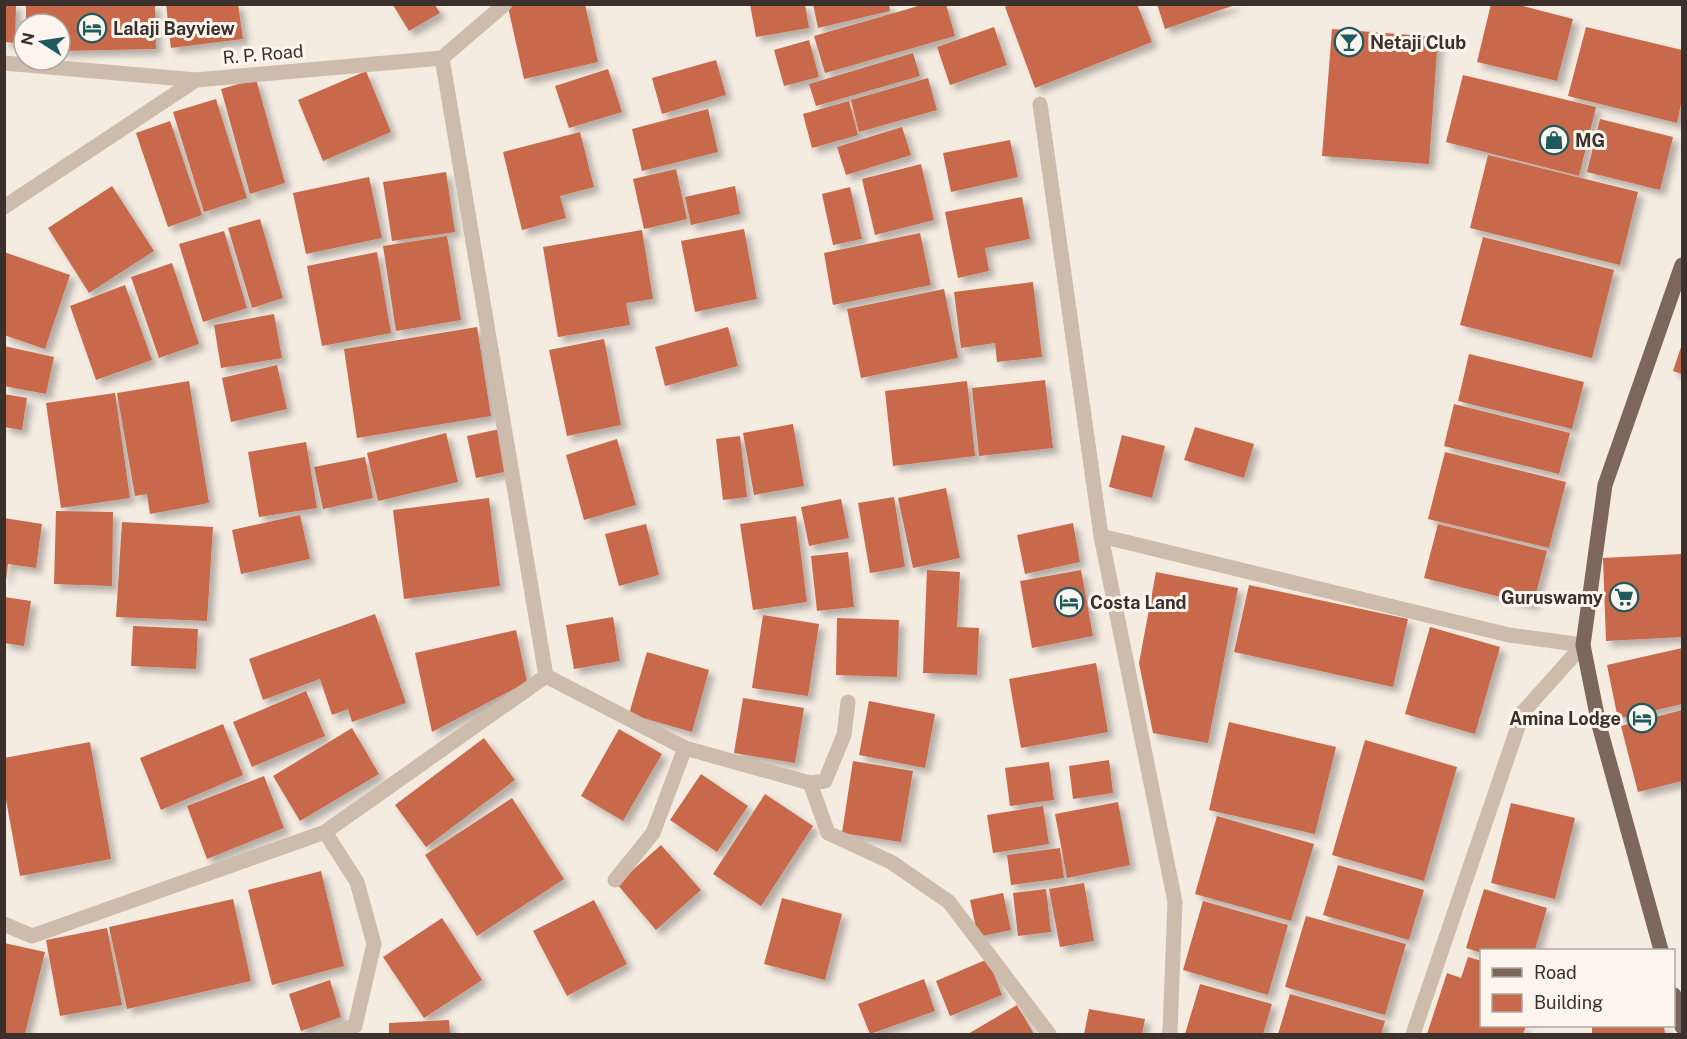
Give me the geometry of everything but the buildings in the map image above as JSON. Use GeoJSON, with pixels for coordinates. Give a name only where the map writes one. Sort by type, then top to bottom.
{"type":"FeatureCollection","features":[{"type":"Feature","properties":{"kind":"main road"},"geometry":{"type":"LineString","coordinates":[[1660,949],[1599,725],[1583,645],[1605,485],[1683,265]]}},
{"type":"Feature","properties":{"kind":"main road"},"geometry":{"type":"LineString","coordinates":[[1675,998],[1683,1027]]}},
{"type":"Feature","properties":{"kind":"street"},"geometry":{"type":"LineString","coordinates":[[505,4],[442,58],[546,676]]}},
{"type":"Feature","properties":{"kind":"street","name":"R. P. Road"},"geometry":{"type":"LineString","coordinates":[[4,63],[196,80],[442,58]]}},
{"type":"Feature","properties":{"kind":"street"},"geometry":{"type":"LineString","coordinates":[[4,207],[196,80]]}},
{"type":"Feature","properties":{"kind":"street"},"geometry":{"type":"LineString","coordinates":[[1040,104],[1101,536],[1175,902],[1169,1035]]}},
{"type":"Feature","properties":{"kind":"street"},"geometry":{"type":"LineString","coordinates":[[1101,536],[1509,635],[1583,645]]}},
{"type":"Feature","properties":{"kind":"street"},"geometry":{"type":"LineString","coordinates":[[1413,1035],[1523,712],[1583,645]]}},
{"type":"Feature","properties":{"kind":"street"},"geometry":{"type":"LineString","coordinates":[[546,676],[685,748],[810,783],[825,781],[844,735],[848,702]]}},
{"type":"Feature","properties":{"kind":"street"},"geometry":{"type":"LineString","coordinates":[[4,924],[32,936],[325,832],[546,676]]}},
{"type":"Feature","properties":{"kind":"street"},"geometry":{"type":"LineString","coordinates":[[615,880],[653,833],[685,748]]}},
{"type":"Feature","properties":{"kind":"street"},"geometry":{"type":"LineString","coordinates":[[810,783],[828,833],[891,862],[949,902],[1049,1035]]}},
{"type":"Feature","properties":{"kind":"street"},"geometry":{"type":"LineString","coordinates":[[325,832],[357,882],[374,944],[355,1026],[327,1035]]}},
{"type":"Feature","properties":{"kind":"place","name":"Lalaji Bayview"},"geometry":{"type":"Point","coordinates":[92,28]}},
{"type":"Feature","properties":{"kind":"place","name":"Netaji Club"},"geometry":{"type":"Point","coordinates":[1349,42]}},
{"type":"Feature","properties":{"kind":"place","name":"MG"},"geometry":{"type":"Point","coordinates":[1554,140]}},
{"type":"Feature","properties":{"kind":"place","name":"Guruswamy"},"geometry":{"type":"Point","coordinates":[1624,597]}},
{"type":"Feature","properties":{"kind":"place","name":"Costa Land"},"geometry":{"type":"Point","coordinates":[1069,602]}},
{"type":"Feature","properties":{"kind":"place","name":"Amina Lodge"},"geometry":{"type":"Point","coordinates":[1642,718]}}]}
